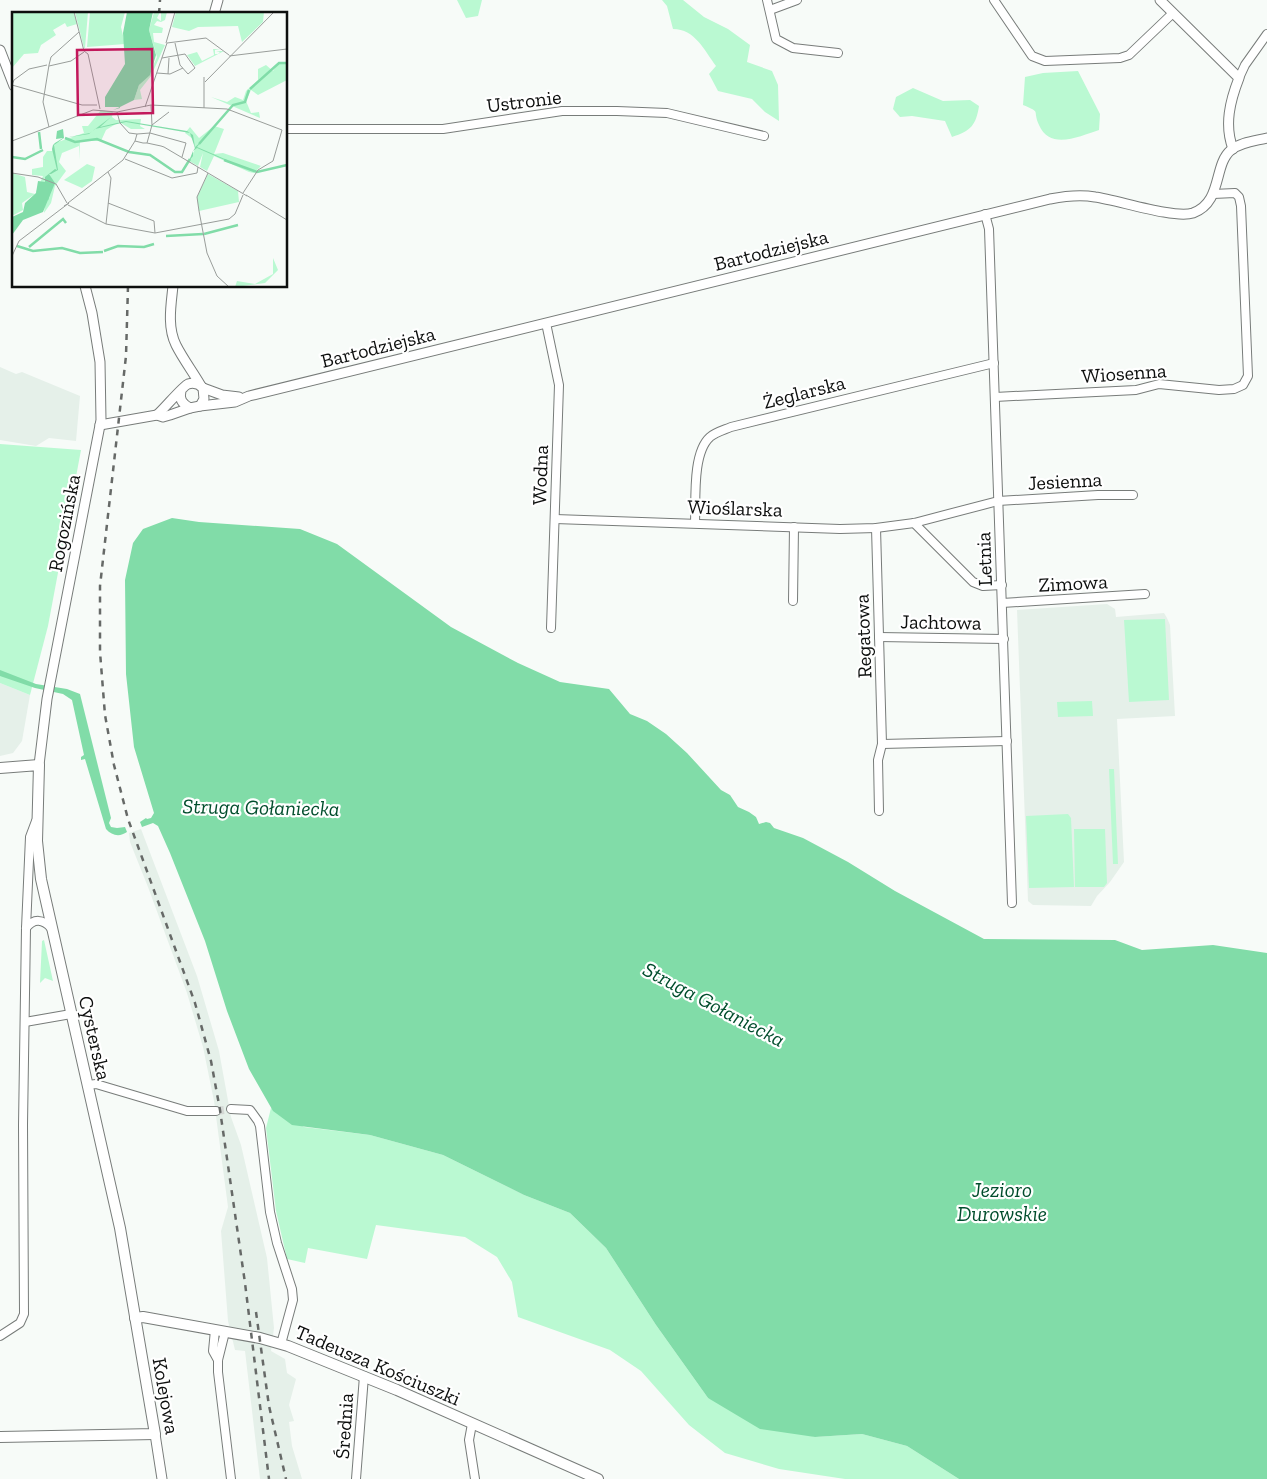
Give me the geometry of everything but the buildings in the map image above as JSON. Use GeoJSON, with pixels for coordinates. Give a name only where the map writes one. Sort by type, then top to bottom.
{"type":"FeatureCollection","features":[{"type":"Feature","properties":{"kind":"main road"},"geometry":{"type":"LineString","coordinates":[[0,768],[38,765]]}},
{"type":"Feature","properties":{"kind":"main road","name":"Cysterska"},"geometry":{"type":"LineString","coordinates":[[38,765],[37,841],[41,879],[120,1228],[135,1318]]}},
{"type":"Feature","properties":{"kind":"main road","name":"Tadeusza Kościuszki"},"geometry":{"type":"LineString","coordinates":[[135,1318],[143,1317],[281,1344],[364,1376],[598,1479]]}},
{"type":"Feature","properties":{"kind":"main road","name":"Kolejowa"},"geometry":{"type":"LineString","coordinates":[[135,1318],[155,1434]]}},
{"type":"Feature","properties":{"kind":"main road"},"geometry":{"type":"LineString","coordinates":[[0,1438],[155,1434]]}},
{"type":"Feature","properties":{"kind":"street"},"geometry":{"type":"LineString","coordinates":[[767,0],[776,39],[793,48],[838,53]]}},
{"type":"Feature","properties":{"kind":"street"},"geometry":{"type":"LineString","coordinates":[[770,10],[797,0]]}},
{"type":"Feature","properties":{"kind":"street"},"geometry":{"type":"LineString","coordinates":[[994,0],[1032,56],[1045,61],[1120,58],[1129,55],[1173,13]]}},
{"type":"Feature","properties":{"kind":"street"},"geometry":{"type":"LineString","coordinates":[[1160,0],[1238,78]]}},
{"type":"Feature","properties":{"kind":"street"},"geometry":{"type":"LineString","coordinates":[[1267,34],[1238,78],[1228,123],[1233,149],[1245,143],[1267,138]]}},
{"type":"Feature","properties":{"kind":"street"},"geometry":{"type":"LineString","coordinates":[[0,50],[12,81]]}},
{"type":"Feature","properties":{"kind":"street","name":"Ustronie"},"geometry":{"type":"LineString","coordinates":[[288,129],[443,129],[562,111],[617,111],[667,114],[764,136]]}},
{"type":"Feature","properties":{"kind":"street","name":"Bartodziejska"},"geometry":{"type":"LineString","coordinates":[[200,406],[234,402],[249,396],[1050,199],[1081,196],[1098,197],[1185,215],[1201,208],[1213,194],[1225,157],[1233,149]]}},
{"type":"Feature","properties":{"kind":"street","name":"Wiosenna"},"geometry":{"type":"LineString","coordinates":[[995,397],[1136,390],[1159,384],[1219,390],[1234,390],[1242,385],[1248,376],[1241,206],[1239,197],[1234,193],[1213,194]]}},
{"type":"Feature","properties":{"kind":"street","name":"Letnia"},"geometry":{"type":"LineString","coordinates":[[985,214],[989,229],[1012,903]]}},
{"type":"Feature","properties":{"kind":"street","name":"Rogozińska"},"geometry":{"type":"LineString","coordinates":[[38,765],[47,700],[100,425],[102,392],[100,362],[86,288]]}},
{"type":"Feature","properties":{"kind":"street"},"geometry":{"type":"LineString","coordinates":[[100,425],[157,416],[163,417],[200,406],[204,400],[202,387],[176,345],[171,330],[170,317],[173,288]]}},
{"type":"Feature","properties":{"kind":"street","name":"Wodna"},"geometry":{"type":"LineString","coordinates":[[546,323],[559,385],[551,628]]}},
{"type":"Feature","properties":{"kind":"street","name":"Żeglarska"},"geometry":{"type":"LineString","coordinates":[[695,523],[699,457],[704,444],[717,432],[994,363]]}},
{"type":"Feature","properties":{"kind":"street"},"geometry":{"type":"LineString","coordinates":[[189,368],[180,400],[190,408]]}},
{"type":"Feature","properties":{"kind":"street"},"geometry":{"type":"LineString","coordinates":[[157,416],[183,388],[195,383],[202,387]]}},
{"type":"Feature","properties":{"kind":"street","name":"Bartodziejska"},"geometry":{"type":"LineString","coordinates":[[202,387],[229,397],[249,396]]}},
{"type":"Feature","properties":{"kind":"street","name":"Jesienna"},"geometry":{"type":"LineString","coordinates":[[998,501],[1098,494],[1133,495]]}},
{"type":"Feature","properties":{"kind":"street","name":"Wioślarska"},"geometry":{"type":"LineString","coordinates":[[555,519],[876,528],[914,523],[998,501]]}},
{"type":"Feature","properties":{"kind":"street"},"geometry":{"type":"LineString","coordinates":[[914,523],[973,582],[983,586],[1002,585]]}},
{"type":"Feature","properties":{"kind":"street"},"geometry":{"type":"LineString","coordinates":[[793,601],[794,527]]}},
{"type":"Feature","properties":{"kind":"street","name":"Regatowa"},"geometry":{"type":"LineString","coordinates":[[876,528],[882,744],[878,760],[879,811]]}},
{"type":"Feature","properties":{"kind":"street","name":"Zimowa"},"geometry":{"type":"LineString","coordinates":[[1002,603],[1145,594]]}},
{"type":"Feature","properties":{"kind":"street","name":"Jachtowa"},"geometry":{"type":"LineString","coordinates":[[879,637],[1004,639]]}},
{"type":"Feature","properties":{"kind":"street"},"geometry":{"type":"LineString","coordinates":[[882,744],[1007,741]]}},
{"type":"Feature","properties":{"kind":"street"},"geometry":{"type":"LineString","coordinates":[[0,1336],[20,1323],[24,1314],[23,1125],[26,928],[30,837],[37,819]]}},
{"type":"Feature","properties":{"kind":"street"},"geometry":{"type":"LineString","coordinates":[[26,928],[38,920],[51,928]]}},
{"type":"Feature","properties":{"kind":"street"},"geometry":{"type":"LineString","coordinates":[[25,1022],[71,1014]]}},
{"type":"Feature","properties":{"kind":"street"},"geometry":{"type":"LineString","coordinates":[[88,1085],[96,1084],[187,1111],[216,1111]]}},
{"type":"Feature","properties":{"kind":"street"},"geometry":{"type":"LineString","coordinates":[[231,1109],[250,1110],[260,1126],[270,1212],[277,1243],[292,1289],[293,1300],[281,1344]]}},
{"type":"Feature","properties":{"kind":"street"},"geometry":{"type":"LineString","coordinates":[[220,1331],[213,1351],[218,1360],[231,1479]]}},
{"type":"Feature","properties":{"kind":"street","name":"Średnia"},"geometry":{"type":"LineString","coordinates":[[356,1479],[364,1376]]}},
{"type":"Feature","properties":{"kind":"street"},"geometry":{"type":"LineString","coordinates":[[472,1424],[469,1440],[475,1479]]}},
{"type":"Feature","properties":{"kind":"street","name":"Kolejowa"},"geometry":{"type":"LineString","coordinates":[[155,1434],[162,1479]]}},
{"type":"Feature","properties":{"kind":"shaded area"},"geometry":{"type":"Polygon","coordinates":[[[457,0],[482,0],[478,16],[466,18],[457,0]]]}},
{"type":"Feature","properties":{"kind":"shaded area"},"geometry":{"type":"Polygon","coordinates":[[[662,0],[683,0],[704,17],[728,29],[750,45],[747,62],[772,71],[778,85],[779,121],[765,112],[752,99],[718,91],[709,74],[716,66],[693,36],[681,30],[673,29],[667,6],[662,0]]]}},
{"type":"Feature","properties":{"kind":"shaded area"},"geometry":{"type":"Polygon","coordinates":[[[1078,71],[1100,114],[1099,130],[1066,140],[1050,138],[1039,125],[1036,112],[1023,105],[1025,77],[1043,73],[1078,71]]]}},
{"type":"Feature","properties":{"kind":"shaded area"},"geometry":{"type":"Polygon","coordinates":[[[913,88],[943,101],[970,100],[979,106],[974,123],[968,130],[952,137],[945,121],[912,116],[900,117],[893,109],[896,97],[913,88]]]}},
{"type":"Feature","properties":{"kind":"shaded area"},"geometry":{"type":"Polygon","coordinates":[[[0,367],[16,374],[22,372],[80,396],[76,441],[49,438],[36,446],[0,440],[0,367]]]}},
{"type":"Feature","properties":{"kind":"shaded area"},"geometry":{"type":"Polygon","coordinates":[[[0,444],[81,450],[48,626],[30,695],[0,683],[0,444]]]}},
{"type":"Feature","properties":{"kind":"shaded area"},"geometry":{"type":"Polygon","coordinates":[[[1107,604],[1115,609],[1116,617],[1164,613],[1170,625],[1175,716],[1117,719],[1124,862],[1110,882],[1097,896],[1091,906],[1033,905],[1028,901],[1017,610],[1107,604]]]}},
{"type":"Feature","properties":{"kind":"shaded area"},"geometry":{"type":"Polygon","coordinates":[[[1165,619],[1169,700],[1129,702],[1124,620],[1165,619]]]}},
{"type":"Feature","properties":{"kind":"shaded area"},"geometry":{"type":"Polygon","coordinates":[[[0,683],[30,695],[22,741],[13,753],[0,756],[0,683]]]}},
{"type":"Feature","properties":{"kind":"shaded area"},"geometry":{"type":"Polygon","coordinates":[[[1092,701],[1093,716],[1058,717],[1057,702],[1092,701]]]}},
{"type":"Feature","properties":{"kind":"shaded area"},"geometry":{"type":"Polygon","coordinates":[[[1109,769],[1114,769],[1118,864],[1113,864],[1109,769]]]}},
{"type":"Feature","properties":{"kind":"shaded area"},"geometry":{"type":"Polygon","coordinates":[[[1068,814],[1071,818],[1074,887],[1029,888],[1026,816],[1068,814]]]}},
{"type":"Feature","properties":{"kind":"shaded area"},"geometry":{"type":"Polygon","coordinates":[[[141,829],[197,976],[219,1051],[231,1117],[241,1145],[267,1258],[274,1328],[271,1351],[285,1359],[287,1373],[296,1379],[289,1405],[294,1421],[289,1422],[292,1446],[302,1479],[260,1479],[245,1351],[235,1350],[228,1321],[221,1231],[228,1207],[214,1101],[203,1047],[187,993],[130,842],[129,833],[141,829]]]}},
{"type":"Feature","properties":{"kind":"shaded area"},"geometry":{"type":"Polygon","coordinates":[[[1074,829],[1105,829],[1107,883],[1104,887],[1075,887],[1074,829]]]}},
{"type":"Feature","properties":{"kind":"shaded area"},"geometry":{"type":"Polygon","coordinates":[[[44,940],[53,981],[45,978],[40,983],[42,941],[44,940]]]}},
{"type":"Feature","properties":{"kind":"shaded area"},"geometry":{"type":"Polygon","coordinates":[[[271,1108],[304,1127],[370,1135],[443,1155],[524,1195],[570,1213],[606,1248],[656,1325],[708,1398],[815,1437],[862,1434],[907,1446],[959,1479],[845,1479],[779,1469],[725,1453],[689,1425],[641,1371],[610,1350],[518,1317],[512,1282],[497,1257],[465,1237],[376,1225],[367,1259],[308,1248],[305,1263],[287,1259],[276,1211],[266,1128],[271,1108]]]}},
{"type":"Feature","properties":{"kind":"water","name":"Jezioro Durowskie"},"geometry":{"type":"Polygon","coordinates":[[[172,518],[199,522],[300,529],[337,544],[451,627],[518,663],[560,682],[609,689],[630,714],[647,721],[666,734],[687,753],[721,790],[730,795],[738,807],[756,817],[759,824],[770,823],[774,828],[803,838],[984,939],[1115,940],[1142,950],[1213,945],[1267,953],[1267,1479],[959,1479],[907,1446],[862,1434],[815,1437],[760,1429],[708,1398],[656,1325],[606,1248],[570,1213],[524,1195],[443,1155],[370,1135],[292,1125],[273,1111],[249,1069],[227,1011],[205,941],[158,826],[153,823],[142,827],[140,822],[146,818],[151,818],[154,813],[134,747],[126,674],[125,580],[133,543],[143,529],[172,518]]]}},
{"type":"Feature","properties":{"kind":"water"},"geometry":{"type":"Polygon","coordinates":[[[0,670],[36,684],[67,689],[80,694],[111,818],[109,823],[111,827],[125,827],[127,832],[122,835],[116,835],[106,829],[85,759],[81,760],[81,757],[84,755],[72,700],[63,694],[35,688],[0,676],[0,670]]]}},
{"type":"Feature","properties":{"kind":"tunnel"},"geometry":{"type":"LineString","coordinates":[[216,1111],[231,1109]]}},
{"type":"Feature","properties":{"kind":"railway"},"geometry":{"type":"LineString","coordinates":[[159,12],[160,0]]}},
{"type":"Feature","properties":{"kind":"railway"},"geometry":{"type":"LineString","coordinates":[[128,288],[126,356],[100,586],[100,652],[105,715],[114,765],[128,819],[195,1003],[211,1061],[245,1283],[269,1479]]}},
{"type":"Feature","properties":{"kind":"railway"},"geometry":{"type":"LineString","coordinates":[[256,1312],[269,1406],[286,1479]]}},
{"type":"Feature","properties":{"kind":"water label","name":"Struga Gołaniecka"},"geometry":{"type":"Point","coordinates":[261,807]}},
{"type":"Feature","properties":{"kind":"water label","name":"Struga Gołaniecka"},"geometry":{"type":"Point","coordinates":[714,1004]}}]}
